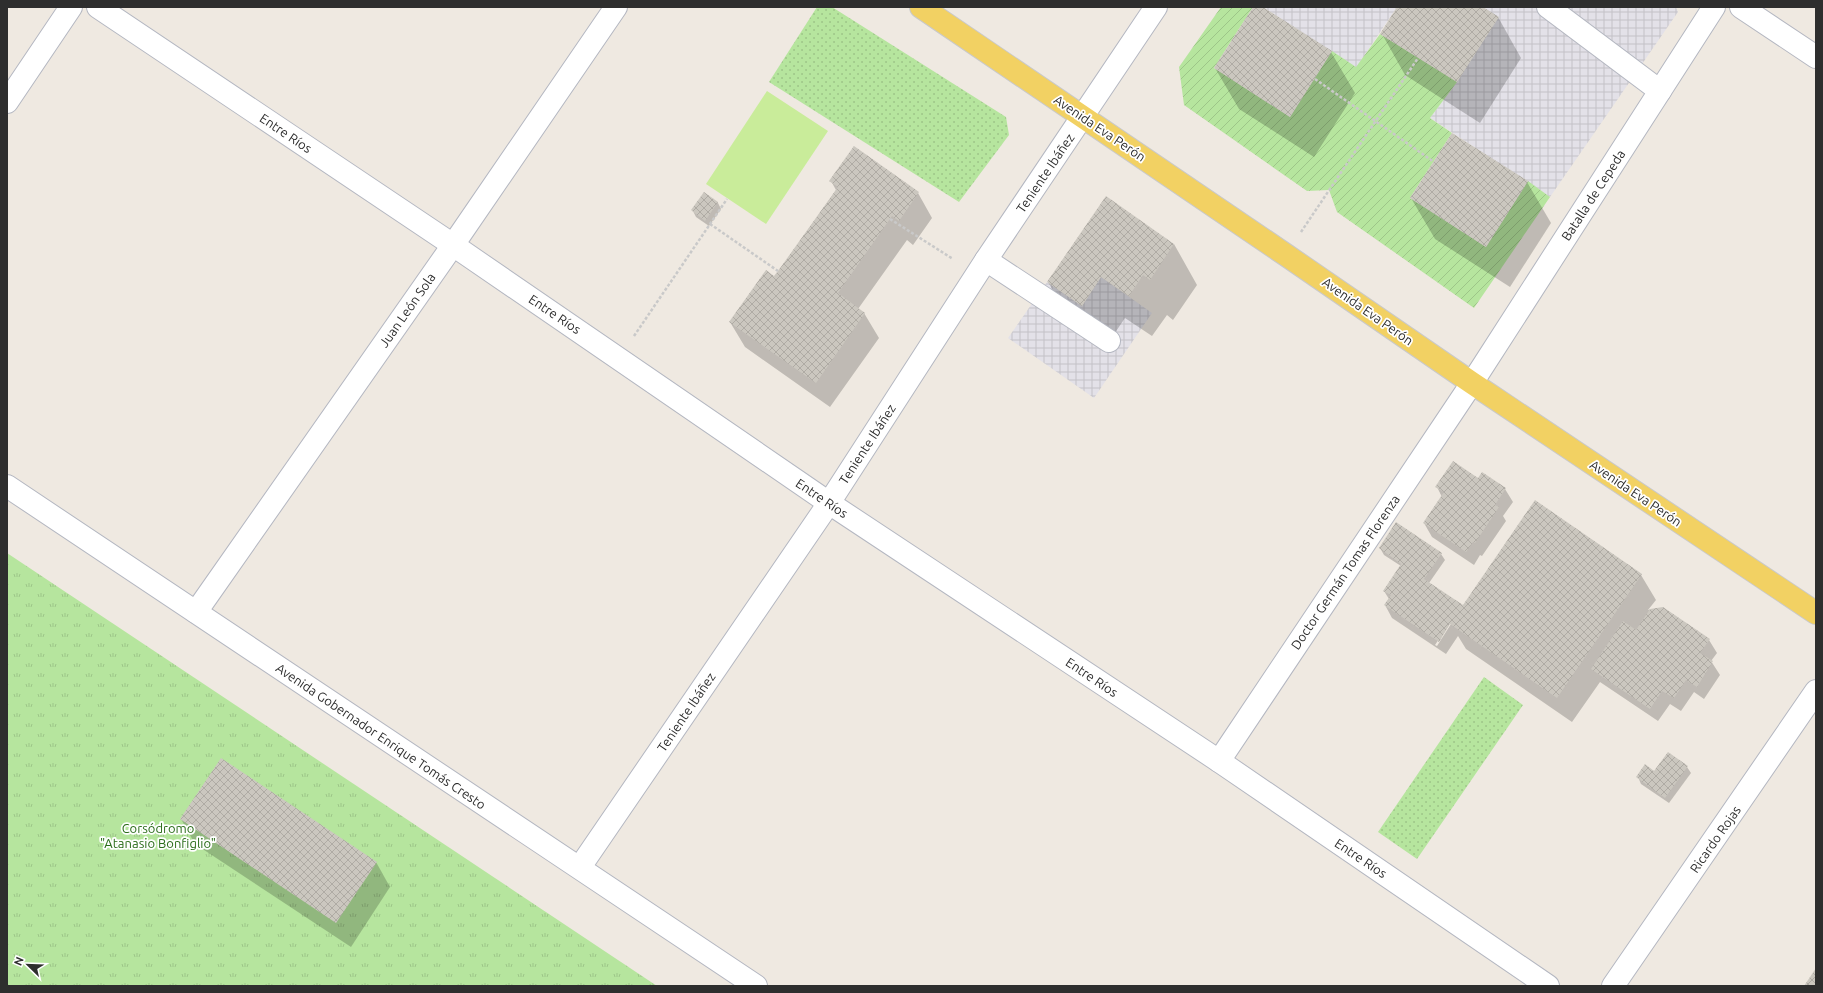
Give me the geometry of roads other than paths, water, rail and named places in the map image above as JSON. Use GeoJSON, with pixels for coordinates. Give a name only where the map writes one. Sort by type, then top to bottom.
{"type":"FeatureCollection","features":[{"type":"Feature","properties":{"kind":"main road","name":"Avenida Eva Perón"},"geometry":{"type":"LineString","coordinates":[[921,7],[1286,254],[1472,383],[1816,613]]}},
{"type":"Feature","properties":{"kind":"street"},"geometry":{"type":"LineString","coordinates":[[7,102],[71,7]]}},
{"type":"Feature","properties":{"kind":"street","name":"Entre Ríos"},"geometry":{"type":"LineString","coordinates":[[98,7],[620,358],[829,503],[1218,761],[1548,986]]}},
{"type":"Feature","properties":{"kind":"street","name":"Juan León Sola"},"geometry":{"type":"LineString","coordinates":[[196,612],[453,245],[616,7]]}},
{"type":"Feature","properties":{"kind":"street","name":"Teniente Ibáñez"},"geometry":{"type":"LineString","coordinates":[[580,867],[829,503],[982,267],[1156,7]]}},
{"type":"Feature","properties":{"kind":"street"},"geometry":{"type":"LineString","coordinates":[[1548,7],[1660,91]]}},
{"type":"Feature","properties":{"kind":"street","name":"Batalla de Cepeda"},"geometry":{"type":"LineString","coordinates":[[1472,383],[1714,7]]}},
{"type":"Feature","properties":{"kind":"street"},"geometry":{"type":"LineString","coordinates":[[1741,7],[1816,57]]}},
{"type":"Feature","properties":{"kind":"street"},"geometry":{"type":"LineString","coordinates":[[982,267],[1109,341]]}},
{"type":"Feature","properties":{"kind":"street","name":"Doctor Germán Tomas Florenza"},"geometry":{"type":"LineString","coordinates":[[1218,761],[1472,383]]}},
{"type":"Feature","properties":{"kind":"street","name":"Avenida Gobernador Enrique Tomás Cresto"},"geometry":{"type":"LineString","coordinates":[[7,486],[580,867],[756,986]]}},
{"type":"Feature","properties":{"kind":"street","name":"Ricardo Rojas"},"geometry":{"type":"LineString","coordinates":[[1613,986],[1816,691]]}},
{"type":"Feature","properties":{"kind":"park label","name":"Corsódromo \"Atanasio Bonfiglio\""},"geometry":{"type":"Point","coordinates":[158,836]}}]}
